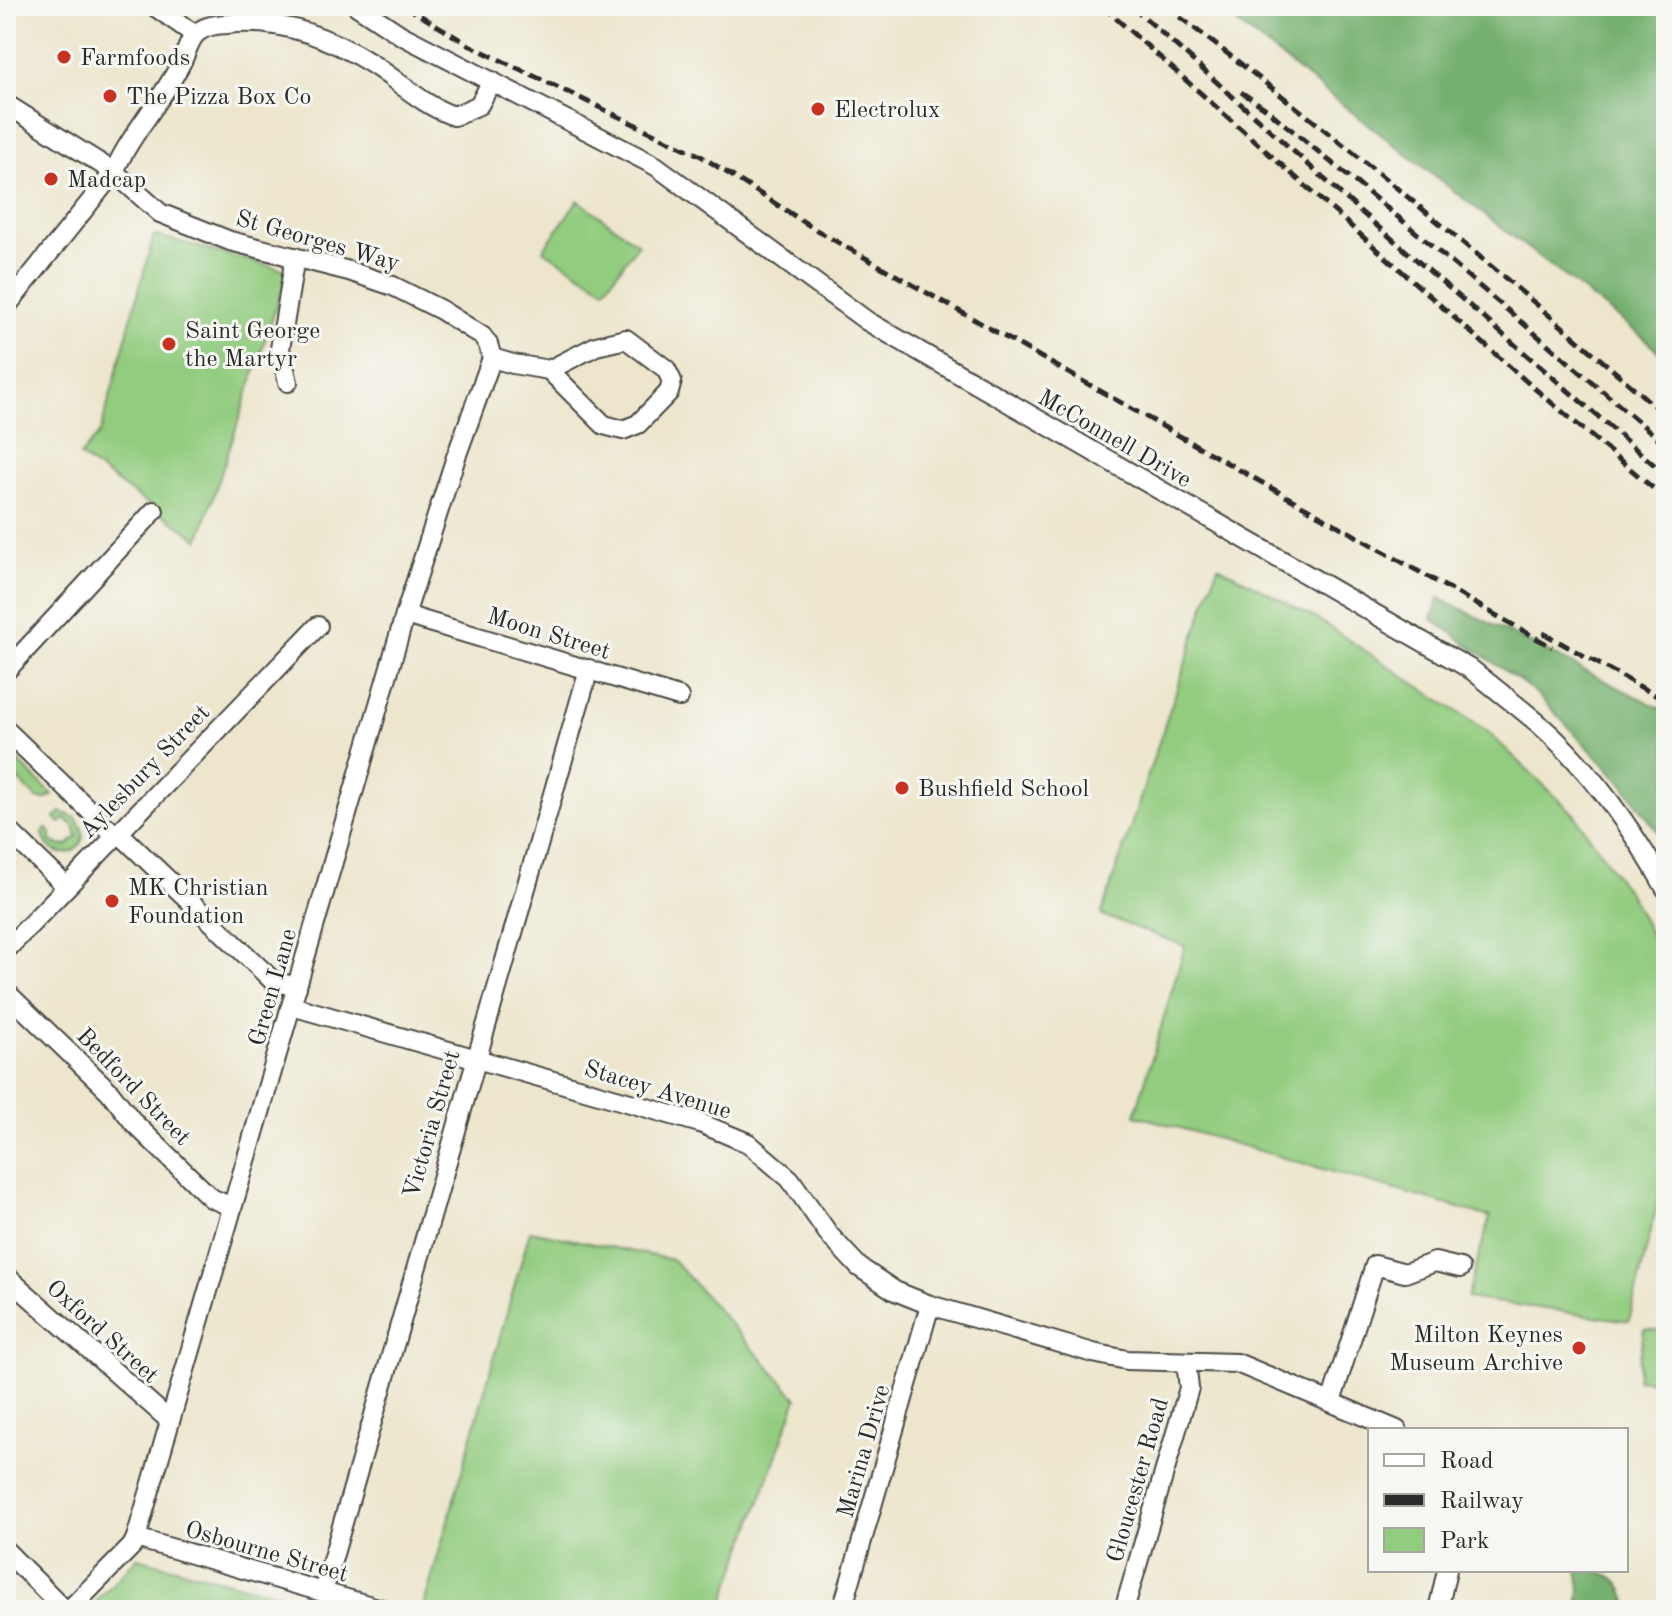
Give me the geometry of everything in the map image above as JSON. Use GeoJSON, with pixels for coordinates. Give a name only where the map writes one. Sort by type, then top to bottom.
{"type":"FeatureCollection","features":[{"type":"Feature","properties":{"kind":"street"},"geometry":{"type":"LineString","coordinates":[[154,6],[194,34]]}},
{"type":"Feature","properties":{"kind":"street","name":"McConnell Drive"},"geometry":{"type":"LineString","coordinates":[[357,6],[401,35],[656,166],[867,321],[1472,670],[1540,726],[1593,780],[1638,838],[1666,889]]}},
{"type":"Feature","properties":{"kind":"street"},"geometry":{"type":"LineString","coordinates":[[6,307],[114,172],[125,147],[181,65],[194,34],[210,26],[266,24],[305,32],[344,48],[372,64],[434,109],[454,116],[479,105],[492,81]]}},
{"type":"Feature","properties":{"kind":"street","name":"St Georges Way"},"geometry":{"type":"LineString","coordinates":[[6,104],[114,172],[160,213],[230,241],[393,286],[441,310],[482,336],[492,358]]}},
{"type":"Feature","properties":{"kind":"street"},"geometry":{"type":"LineString","coordinates":[[288,382],[280,349],[295,257]]}},
{"type":"Feature","properties":{"kind":"street"},"geometry":{"type":"LineString","coordinates":[[492,358],[549,370],[604,425],[623,430],[638,424],[669,392],[672,381],[666,369],[626,339],[596,346],[549,370]]}},
{"type":"Feature","properties":{"kind":"street","name":"Green Lane"},"geometry":{"type":"LineString","coordinates":[[67,1610],[132,1546],[136,1538],[405,615],[492,358]]}},
{"type":"Feature","properties":{"kind":"street"},"geometry":{"type":"LineString","coordinates":[[6,671],[154,511]]}},
{"type":"Feature","properties":{"kind":"street","name":"Moon Street"},"geometry":{"type":"LineString","coordinates":[[405,615],[679,697]]}},
{"type":"Feature","properties":{"kind":"street","name":"Aylesbury Street"},"geometry":{"type":"LineString","coordinates":[[6,950],[318,626]]}},
{"type":"Feature","properties":{"kind":"street","name":"Victoria Street"},"geometry":{"type":"LineString","coordinates":[[323,1592],[589,669]]}},
{"type":"Feature","properties":{"kind":"street"},"geometry":{"type":"LineString","coordinates":[[6,730],[273,981],[297,987]]}},
{"type":"Feature","properties":{"kind":"street"},"geometry":{"type":"LineString","coordinates":[[6,828],[66,886]]}},
{"type":"Feature","properties":{"kind":"street","name":"Bedford Street"},"geometry":{"type":"LineString","coordinates":[[6,992],[109,1091],[134,1123],[211,1198],[232,1207]]}},
{"type":"Feature","properties":{"kind":"street","name":"Stacey Avenue"},"geometry":{"type":"LineString","coordinates":[[292,1006],[700,1123],[748,1143],[790,1179],[830,1236],[859,1267],[895,1291],[930,1305],[1093,1353],[1127,1360],[1237,1363],[1392,1428]]}},
{"type":"Feature","properties":{"kind":"street"},"geometry":{"type":"LineString","coordinates":[[1331,1402],[1375,1265],[1405,1273],[1435,1262],[1460,1268]]}},
{"type":"Feature","properties":{"kind":"street","name":"Oxford Street"},"geometry":{"type":"LineString","coordinates":[[6,1276],[169,1420]]}},
{"type":"Feature","properties":{"kind":"street","name":"Marina Drive"},"geometry":{"type":"LineString","coordinates":[[842,1610],[930,1305]]}},
{"type":"Feature","properties":{"kind":"street","name":"Gloucester Road"},"geometry":{"type":"LineString","coordinates":[[1124,1610],[1189,1388],[1186,1362]]}},
{"type":"Feature","properties":{"kind":"street","name":"Osbourne Street"},"geometry":{"type":"LineString","coordinates":[[136,1538],[385,1610]]}},
{"type":"Feature","properties":{"kind":"street"},"geometry":{"type":"LineString","coordinates":[[6,1551],[67,1610]]}},
{"type":"Feature","properties":{"kind":"street"},"geometry":{"type":"LineString","coordinates":[[1438,1610],[1447,1572]]}},
{"type":"Feature","properties":{"kind":"green space"},"geometry":{"type":"Polygon","coordinates":[[[1215,6],[1666,6],[1666,360],[1649,342],[1215,6]]]}},
{"type":"Feature","properties":{"kind":"green space"},"geometry":{"type":"Polygon","coordinates":[[[578,200],[638,244],[605,289],[543,250],[578,200]]]}},
{"type":"Feature","properties":{"kind":"green space"},"geometry":{"type":"Polygon","coordinates":[[[154,235],[288,271],[199,540],[80,456],[100,433],[154,235]]]}},
{"type":"Feature","properties":{"kind":"green space"},"geometry":{"type":"Polygon","coordinates":[[[1218,566],[1317,619],[1488,732],[1574,814],[1632,898],[1666,965],[1666,1168],[1629,1321],[1467,1298],[1490,1217],[1135,1115],[1185,946],[1101,915],[1218,566]]]}},
{"type":"Feature","properties":{"kind":"green space"},"geometry":{"type":"Polygon","coordinates":[[[1439,598],[1666,711],[1666,843],[1622,783],[1535,692],[1432,619],[1439,598]]]}},
{"type":"Feature","properties":{"kind":"green space"},"geometry":{"type":"Polygon","coordinates":[[[18,761],[53,795],[37,799],[14,775],[13,769],[18,761]]]}},
{"type":"Feature","properties":{"kind":"green space"},"geometry":{"type":"Polygon","coordinates":[[[61,812],[76,818],[82,830],[82,840],[71,852],[54,851],[43,833],[46,828],[51,833],[51,841],[61,846],[68,845],[77,837],[74,826],[65,819],[60,823],[55,818],[61,812]]]}},
{"type":"Feature","properties":{"kind":"green space"},"geometry":{"type":"Polygon","coordinates":[[[530,1231],[673,1260],[797,1398],[721,1610],[420,1610],[424,1605],[530,1231]]]}},
{"type":"Feature","properties":{"kind":"green space"},"geometry":{"type":"Polygon","coordinates":[[[1644,1329],[1666,1331],[1666,1382],[1637,1379],[1644,1329]]]}},
{"type":"Feature","properties":{"kind":"green space"},"geometry":{"type":"Polygon","coordinates":[[[137,1558],[338,1610],[88,1610],[137,1558]]]}},
{"type":"Feature","properties":{"kind":"green space"},"geometry":{"type":"Polygon","coordinates":[[[1577,1572],[1606,1574],[1623,1590],[1629,1610],[1578,1610],[1577,1572]]]}},
{"type":"Feature","properties":{"kind":"railway"},"geometry":{"type":"LineString","coordinates":[[405,6],[469,45],[701,156],[818,231],[1552,647]]}},
{"type":"Feature","properties":{"kind":"railway"},"geometry":{"type":"LineString","coordinates":[[1102,6],[1527,382],[1666,499]]}},
{"type":"Feature","properties":{"kind":"railway"},"geometry":{"type":"LineString","coordinates":[[1132,6],[1361,212],[1666,475]]}},
{"type":"Feature","properties":{"kind":"railway"},"geometry":{"type":"LineString","coordinates":[[1165,6],[1419,206],[1666,416]]}},
{"type":"Feature","properties":{"kind":"railway"},"geometry":{"type":"LineString","coordinates":[[1241,92],[1265,108],[1404,222],[1666,445]]}},
{"type":"Feature","properties":{"kind":"railway"},"geometry":{"type":"LineString","coordinates":[[1543,633],[1666,701]]}},
{"type":"Feature","properties":{"kind":"place","name":"Farmfoods"},"geometry":{"type":"Point","coordinates":[64,57]}},
{"type":"Feature","properties":{"kind":"place","name":"The Pizza Box Co"},"geometry":{"type":"Point","coordinates":[110,96]}},
{"type":"Feature","properties":{"kind":"place","name":"Electrolux"},"geometry":{"type":"Point","coordinates":[818,109]}},
{"type":"Feature","properties":{"kind":"place","name":"Madcap"},"geometry":{"type":"Point","coordinates":[51,179]}},
{"type":"Feature","properties":{"kind":"place","name":"Saint George the Martyr"},"geometry":{"type":"Point","coordinates":[169,344]}},
{"type":"Feature","properties":{"kind":"place","name":"Bushfield School"},"geometry":{"type":"Point","coordinates":[902,788]}},
{"type":"Feature","properties":{"kind":"place","name":"MK Christian Foundation"},"geometry":{"type":"Point","coordinates":[112,901]}},
{"type":"Feature","properties":{"kind":"place","name":"Milton Keynes Museum Archive"},"geometry":{"type":"Point","coordinates":[1579,1348]}}]}
